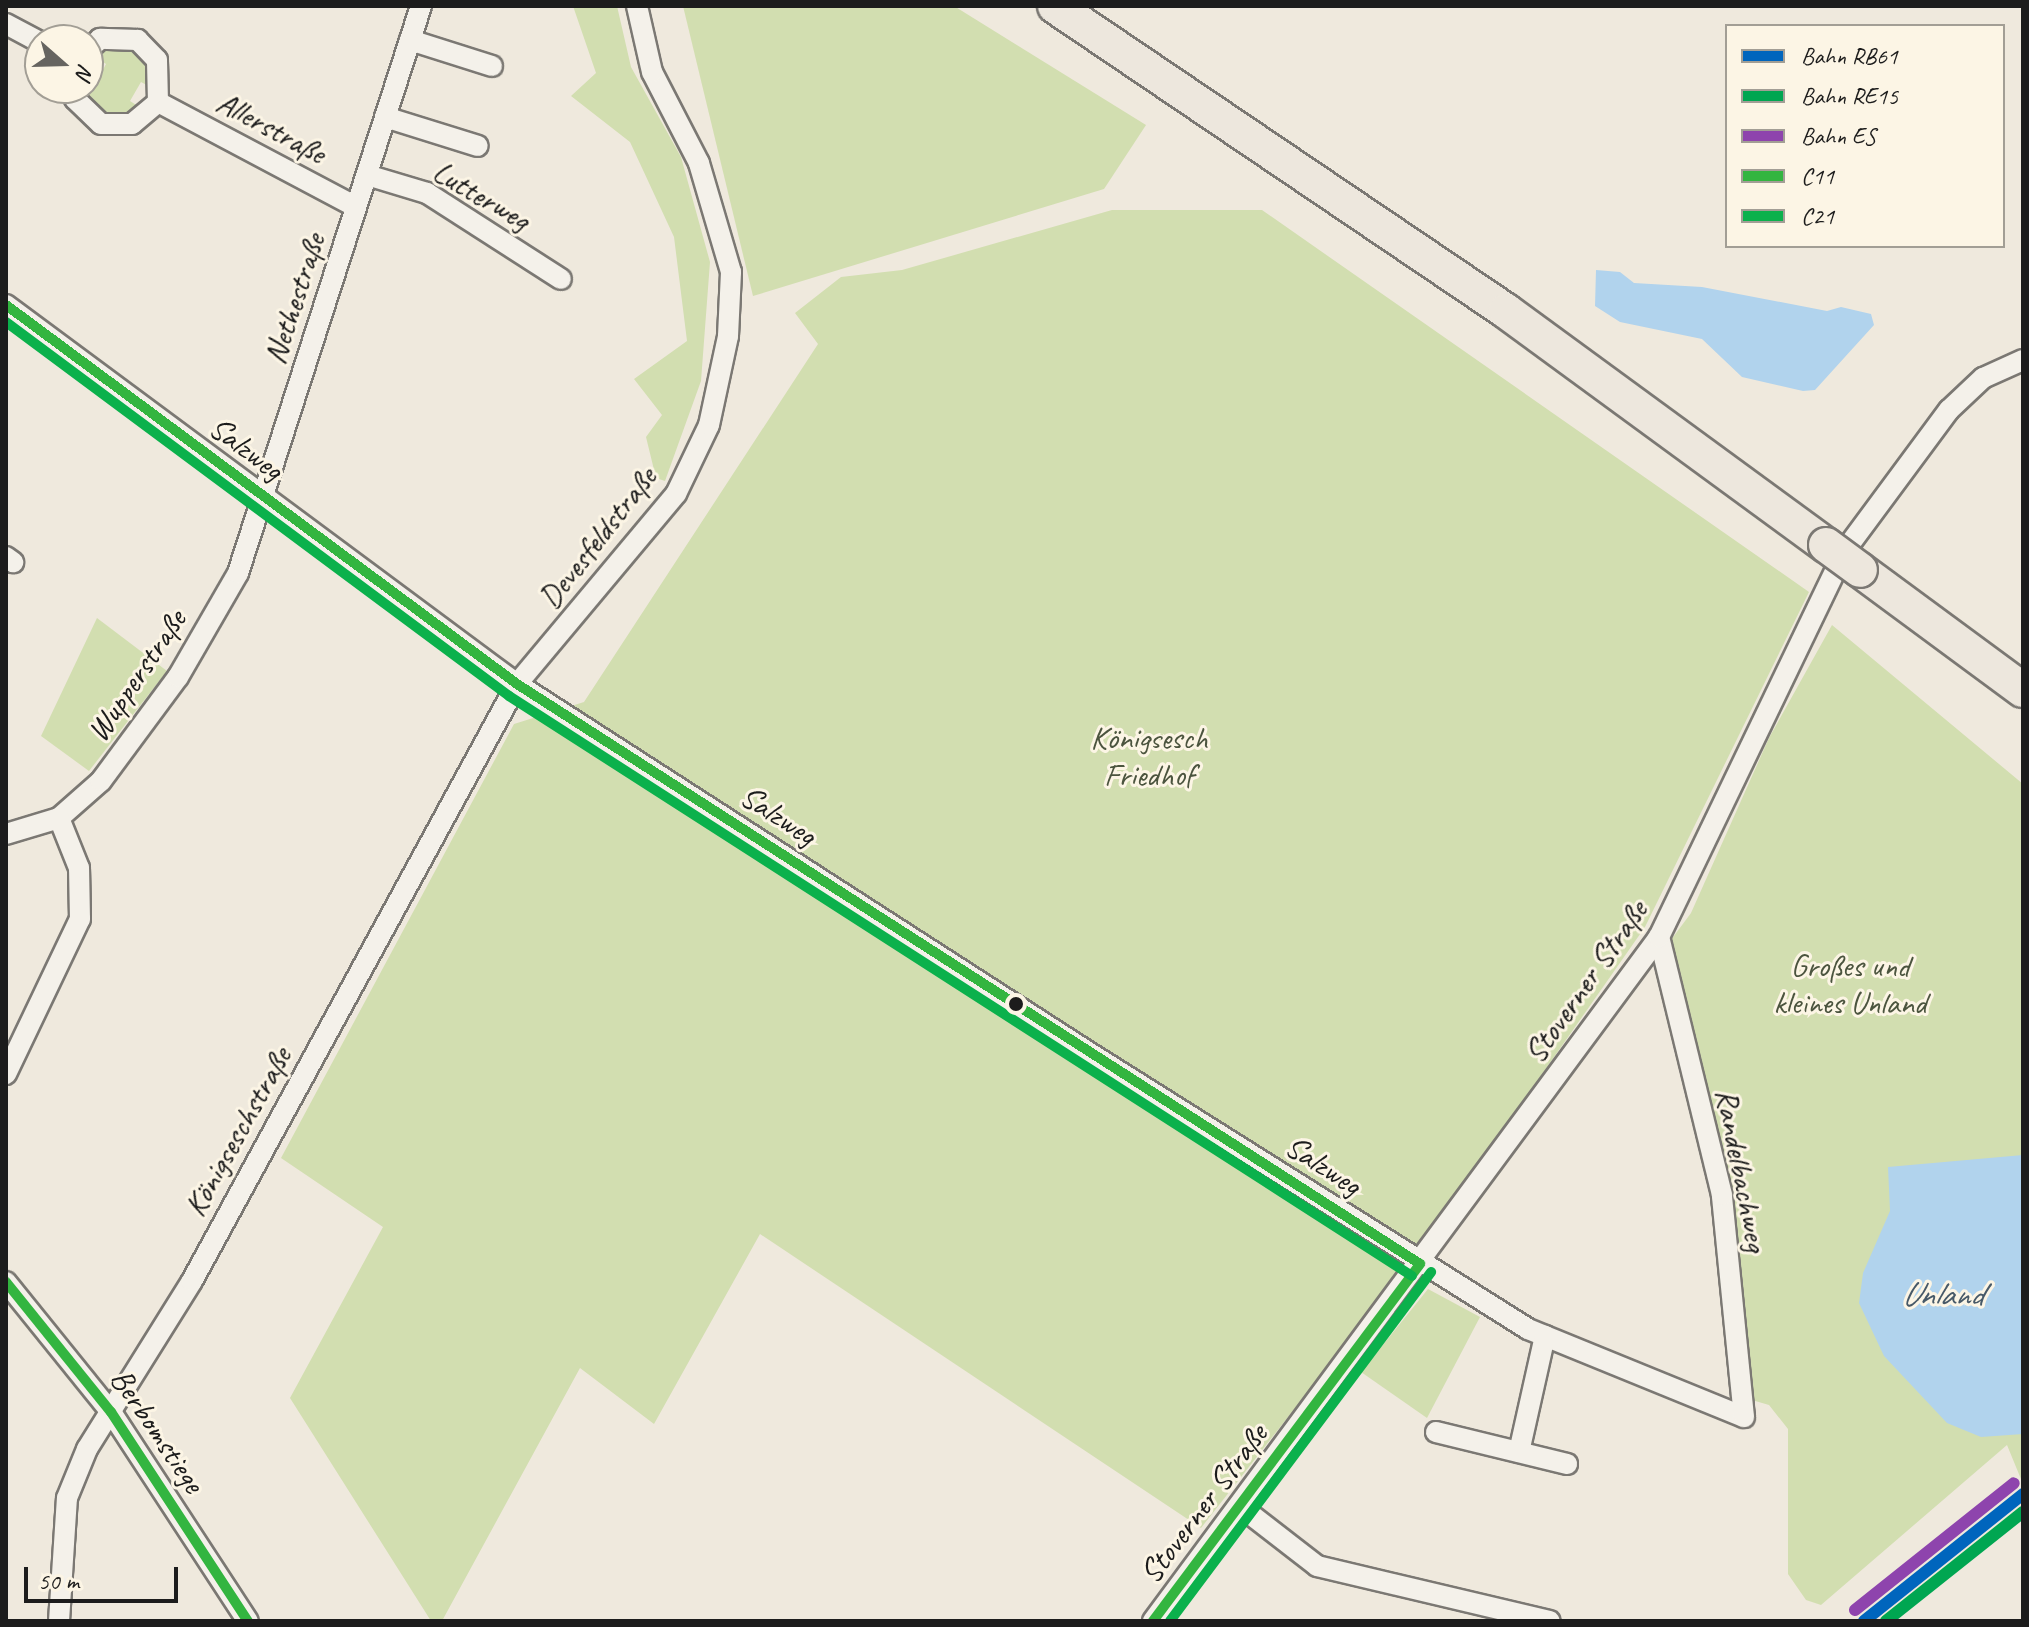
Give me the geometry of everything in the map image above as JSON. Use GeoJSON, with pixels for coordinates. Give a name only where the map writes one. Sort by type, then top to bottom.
{"type":"FeatureCollection","features":[{"type":"Feature","properties":{"kind":"highway"},"geometry":{"type":"LineString","coordinates":[[1055,6],[1506,311],[2023,690]]}},
{"type":"Feature","properties":{"kind":"street","name":"Devesfeldstraße"},"geometry":{"type":"LineString","coordinates":[[517,684],[676,494],[709,425],[728,336],[731,272],[718,216],[652,72],[637,6]]}},
{"type":"Feature","properties":{"kind":"street","name":"Nethestraße"},"geometry":{"type":"LineString","coordinates":[[264,500],[410,40],[413,9]]}},
{"type":"Feature","properties":{"kind":"street"},"geometry":{"type":"LineString","coordinates":[[6,24],[24,34]]}},
{"type":"Feature","properties":{"kind":"street"},"geometry":{"type":"LineString","coordinates":[[80,104],[101,124],[132,124],[158,102],[157,60],[138,40],[104,39]]}},
{"type":"Feature","properties":{"kind":"street"},"geometry":{"type":"LineString","coordinates":[[410,40],[492,66]]}},
{"type":"Feature","properties":{"kind":"street","name":"Allerstraße"},"geometry":{"type":"LineString","coordinates":[[158,102],[356,207]]}},
{"type":"Feature","properties":{"kind":"street"},"geometry":{"type":"LineString","coordinates":[[385,117],[478,146]]}},
{"type":"Feature","properties":{"kind":"street","name":"Lutterweg"},"geometry":{"type":"LineString","coordinates":[[367,175],[427,193],[561,279]]}},
{"type":"Feature","properties":{"kind":"street","name":"Salzweg"},"geometry":{"type":"LineString","coordinates":[[6,305],[264,500],[517,684],[1420,1264],[1545,1336],[1744,1417]]}},
{"type":"Feature","properties":{"kind":"street","name":"Stoverner Straße"},"geometry":{"type":"LineString","coordinates":[[1153,1621],[1241,1507],[1659,937],[1846,549],[1949,410],[1983,378],[2023,360]]}},
{"type":"Feature","properties":{"kind":"street","name":"Wupperstraße"},"geometry":{"type":"LineString","coordinates":[[6,834],[59,818],[101,781],[178,677],[238,573],[264,500]]}},
{"type":"Feature","properties":{"kind":"street","name":"Königseschstraße"},"geometry":{"type":"LineString","coordinates":[[59,1621],[67,1498],[111,1412],[192,1281],[517,684]]}},
{"type":"Feature","properties":{"kind":"street"},"geometry":{"type":"LineString","coordinates":[[6,1074],[80,919],[79,868],[59,818]]}},
{"type":"Feature","properties":{"kind":"street","name":"Randelbachweg"},"geometry":{"type":"LineString","coordinates":[[1659,937],[1722,1195],[1744,1417]]}},
{"type":"Feature","properties":{"kind":"street","name":"Berbomstiege"},"geometry":{"type":"LineString","coordinates":[[6,1282],[111,1412],[248,1621]]}},
{"type":"Feature","properties":{"kind":"street"},"geometry":{"type":"LineString","coordinates":[[1519,1452],[1545,1336]]}},
{"type":"Feature","properties":{"kind":"street"},"geometry":{"type":"LineString","coordinates":[[1436,1432],[1567,1464]]}},
{"type":"Feature","properties":{"kind":"street"},"geometry":{"type":"LineString","coordinates":[[1241,1507],[1317,1566],[1550,1621]]}},
{"type":"Feature","properties":{"kind":"green space"},"geometry":{"type":"Polygon","coordinates":[[[573,6],[617,6],[631,67],[681,157],[710,262],[701,381],[665,481],[656,478],[646,437],[662,415],[634,379],[687,341],[674,237],[630,142],[571,96],[596,73],[573,6]]]}},
{"type":"Feature","properties":{"kind":"green space"},"geometry":{"type":"Polygon","coordinates":[[[683,6],[954,6],[1146,125],[1104,189],[753,296],[683,6]]]}},
{"type":"Feature","properties":{"kind":"green space"},"geometry":{"type":"Polygon","coordinates":[[[112,46],[133,48],[149,60],[156,90],[141,82],[130,101],[144,110],[137,115],[106,117],[94,104],[104,104],[104,50],[112,46]]]}},
{"type":"Feature","properties":{"kind":"green space","name":"Königsesch Friedhof"},"geometry":{"type":"Polygon","coordinates":[[[1112,210],[1262,210],[1809,592],[1645,927],[1419,1250],[1201,1528],[760,1234],[654,1424],[580,1368],[442,1621],[431,1621],[290,1398],[383,1227],[281,1158],[514,724],[584,702],[818,344],[795,313],[841,277],[902,270],[1112,210]]]}},
{"type":"Feature","properties":{"kind":"green space"},"geometry":{"type":"Polygon","coordinates":[[[97,618],[167,671],[89,771],[41,736],[97,618]]]}},
{"type":"Feature","properties":{"kind":"green space","name":"Großes und kleines Unland"},"geometry":{"type":"Polygon","coordinates":[[[1832,625],[2023,784],[2023,1484],[2007,1445],[1821,1605],[1806,1600],[1788,1574],[1788,1429],[1769,1405],[1745,1398],[1744,1344],[1662,952],[1691,913],[1769,738],[1832,625]]]}},
{"type":"Feature","properties":{"kind":"green space"},"geometry":{"type":"Polygon","coordinates":[[[1428,1289],[1480,1317],[1427,1418],[1361,1372],[1428,1289]]]}},
{"type":"Feature","properties":{"kind":"water"},"geometry":{"type":"Polygon","coordinates":[[[1596,270],[1620,272],[1634,283],[1702,287],[1827,311],[1841,307],[1871,314],[1874,325],[1815,390],[1803,391],[1742,377],[1702,339],[1620,322],[1595,306],[1596,270]]]}},
{"type":"Feature","properties":{"kind":"water","name":"Unland"},"geometry":{"type":"Polygon","coordinates":[[[2023,1155],[2023,1434],[1981,1437],[1947,1423],[1884,1356],[1859,1303],[1863,1273],[1890,1211],[1888,1167],[2023,1155]]]}},
{"type":"Feature","properties":{"kind":"rail line","name":"ES"},"geometry":{"type":"LineString","coordinates":[[1855,1610],[2014,1483]]}},
{"type":"Feature","properties":{"kind":"rail line","name":"RB61"},"geometry":{"type":"LineString","coordinates":[[1864,1621],[2023,1494]]}},
{"type":"Feature","properties":{"kind":"rail line","name":"RE15"},"geometry":{"type":"LineString","coordinates":[[1886,1621],[2023,1512]]}},
{"type":"Feature","properties":{"kind":"transit line","name":"C11"},"geometry":{"type":"LineString","coordinates":[[6,305],[517,684],[1420,1264]]}},
{"type":"Feature","properties":{"kind":"transit line","name":"C21"},"geometry":{"type":"LineString","coordinates":[[6,322],[509,696],[1412,1276]]}},
{"type":"Feature","properties":{"kind":"transit line","name":"C11"},"geometry":{"type":"LineString","coordinates":[[1153,1621],[1420,1264]]}},
{"type":"Feature","properties":{"kind":"transit line","name":"C21"},"geometry":{"type":"LineString","coordinates":[[1170,1621],[1431,1272]]}},
{"type":"Feature","properties":{"kind":"transit line","name":"C11"},"geometry":{"type":"LineString","coordinates":[[6,1282],[111,1412],[248,1621]]}}]}
